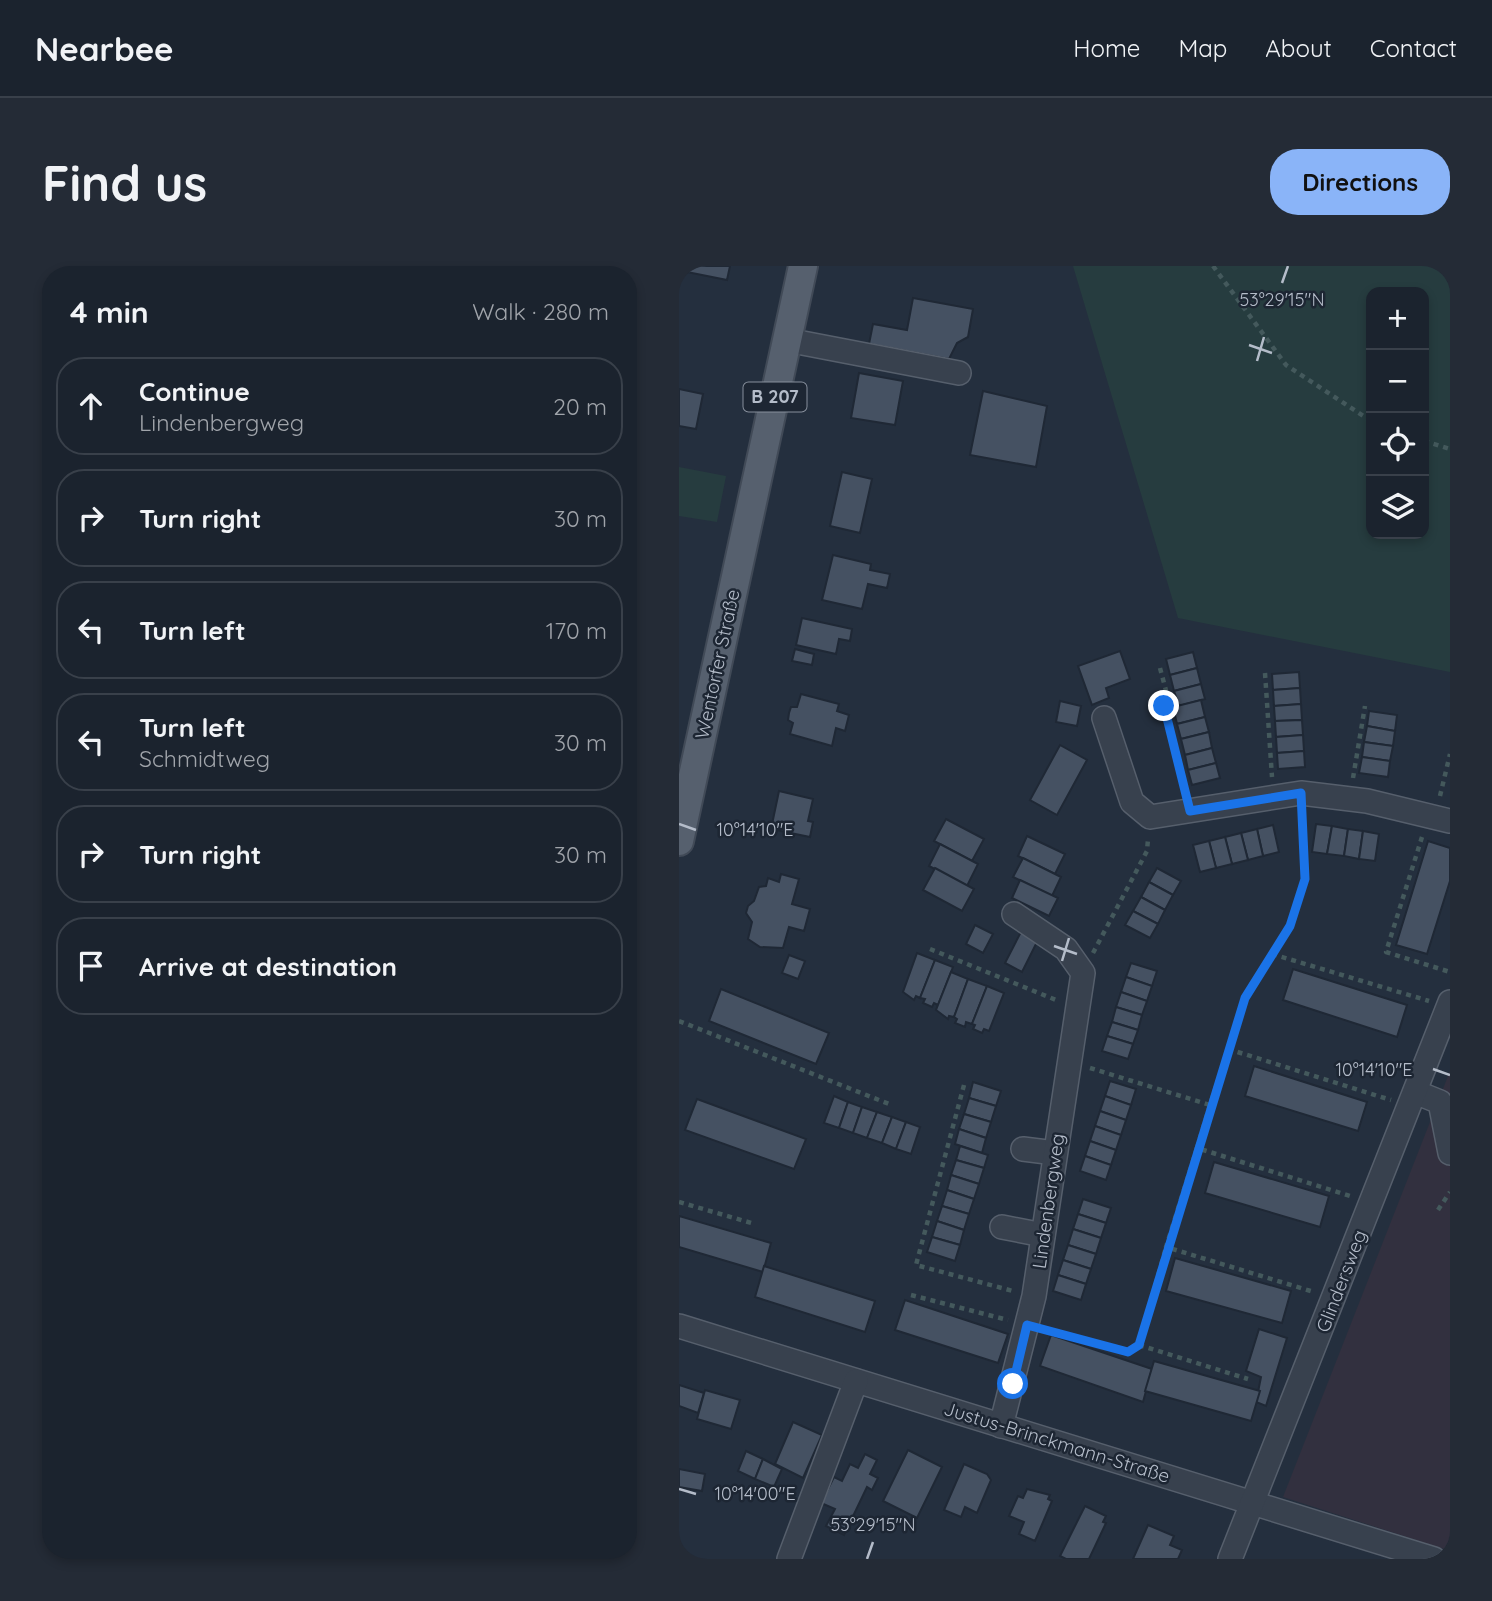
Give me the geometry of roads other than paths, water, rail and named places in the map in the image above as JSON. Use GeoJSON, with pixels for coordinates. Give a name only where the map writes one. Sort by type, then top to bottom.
{"type":"FeatureCollection","features":[{"type":"Feature","properties":{"kind":"main road","name":"B 207"},"geometry":{"type":"LineString","coordinates":[[787,340],[803,266]]}},
{"type":"Feature","properties":{"kind":"main road","name":"Wentorfer Straße"},"geometry":{"type":"LineString","coordinates":[[679,841],[787,340]]}},
{"type":"Feature","properties":{"kind":"street"},"geometry":{"type":"LineString","coordinates":[[787,340],[959,373]]}},
{"type":"Feature","properties":{"kind":"street"},"geometry":{"type":"LineString","coordinates":[[1104,718],[1132,802],[1150,817],[1301,793],[1349,799],[1438,818]]}},
{"type":"Feature","properties":{"kind":"street","name":"Lindenbergweg"},"geometry":{"type":"LineString","coordinates":[[1001,1426],[1034,1296],[1083,973],[1066,949],[1014,914]]}},
{"type":"Feature","properties":{"kind":"street","name":"Glindersweg"},"geometry":{"type":"LineString","coordinates":[[1230,1559],[1449,1005]]}},
{"type":"Feature","properties":{"kind":"street"},"geometry":{"type":"LineString","coordinates":[[1412,1099],[1445,1094],[1450,1153]]}},
{"type":"Feature","properties":{"kind":"street"},"geometry":{"type":"LineString","coordinates":[[1023,1149],[1055,1153]]}},
{"type":"Feature","properties":{"kind":"street"},"geometry":{"type":"LineString","coordinates":[[1002,1227],[1043,1235]]}},
{"type":"Feature","properties":{"kind":"street","name":"Justus-Brinckmann-Straße"},"geometry":{"type":"LineString","coordinates":[[679,1326],[1254,1501],[1434,1559]]}},
{"type":"Feature","properties":{"kind":"street"},"geometry":{"type":"LineString","coordinates":[[789,1559],[856,1381]]}}]}
